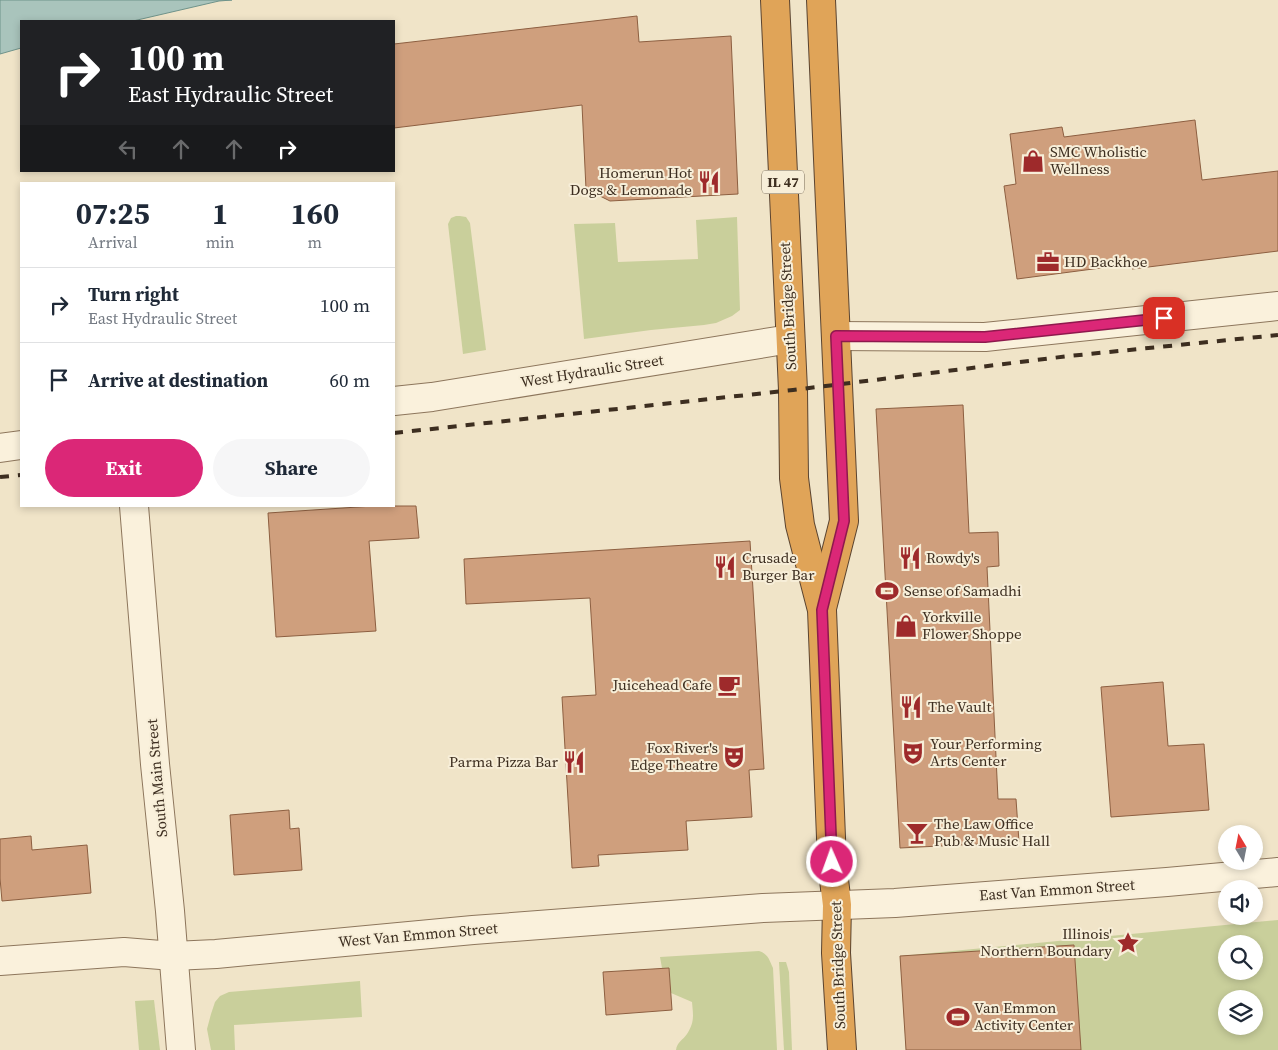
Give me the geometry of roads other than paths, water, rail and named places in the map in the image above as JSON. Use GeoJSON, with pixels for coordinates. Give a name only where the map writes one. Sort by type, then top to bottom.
{"type":"FeatureCollection","features":[{"type":"Feature","properties":{"kind":"highway","name":"South Bridge Street"},"geometry":{"type":"LineString","coordinates":[[822,12],[844,521],[822,610]]}},
{"type":"Feature","properties":{"kind":"highway","name":"South Bridge Street"},"geometry":{"type":"LineString","coordinates":[[775,13],[790,339],[794,478],[800,525],[822,610],[832,862],[837,905],[836,954],[842,1050]]}},
{"type":"Feature","properties":{"kind":"street"},"geometry":{"type":"LineString","coordinates":[[836,336],[985,337],[1278,306]]}},
{"type":"Feature","properties":{"kind":"street","name":"West Hydraulic Street"},"geometry":{"type":"LineString","coordinates":[[395,402],[790,339]]}},
{"type":"Feature","properties":{"kind":"street"},"geometry":{"type":"LineString","coordinates":[[0,448],[20,445]]}},
{"type":"Feature","properties":{"kind":"street","name":"South Main Street"},"geometry":{"type":"LineString","coordinates":[[134,507],[181,1050]]}},
{"type":"Feature","properties":{"kind":"street","name":"East Van Emmon Street"},"geometry":{"type":"LineString","coordinates":[[837,905],[904,902],[1278,872]]}},
{"type":"Feature","properties":{"kind":"street","name":"West Van Emmon Street"},"geometry":{"type":"LineString","coordinates":[[0,961],[124,952],[173,956],[216,954],[473,930],[763,908],[837,905]]}},
{"type":"Feature","properties":{"kind":"water"},"geometry":{"type":"Polygon","coordinates":[[[0,0],[232,0],[219,1],[137,20],[20,20],[20,48],[0,54],[0,0]]]}},
{"type":"Feature","properties":{"kind":"railway"},"geometry":{"type":"LineString","coordinates":[[395,433],[793,390],[1069,356],[1278,335]]}},
{"type":"Feature","properties":{"kind":"railway"},"geometry":{"type":"LineString","coordinates":[[0,477],[20,475]]}},
{"type":"Feature","properties":{"kind":"place","name":"SMC Wholistic Wellness"},"geometry":{"type":"Point","coordinates":[1033,161]}},
{"type":"Feature","properties":{"kind":"place","name":"Homerun Hot Dogs & Lemonade"},"geometry":{"type":"Point","coordinates":[709,182]}},
{"type":"Feature","properties":{"kind":"place","name":"HD Backhoe"},"geometry":{"type":"Point","coordinates":[1048,262]}},
{"type":"Feature","properties":{"kind":"place","name":"Rowdy's"},"geometry":{"type":"Point","coordinates":[910,558]}},
{"type":"Feature","properties":{"kind":"place","name":"Crusade Burger Bar"},"geometry":{"type":"Point","coordinates":[725,567]}},
{"type":"Feature","properties":{"kind":"place","name":"Sense of Samadhi"},"geometry":{"type":"Point","coordinates":[887,591]}},
{"type":"Feature","properties":{"kind":"place","name":"Yorkville Flower Shoppe"},"geometry":{"type":"Point","coordinates":[906,626]}},
{"type":"Feature","properties":{"kind":"place","name":"Juicehead Cafe"},"geometry":{"type":"Point","coordinates":[729,685]}},
{"type":"Feature","properties":{"kind":"place","name":"The Vault"},"geometry":{"type":"Point","coordinates":[911,707]}},
{"type":"Feature","properties":{"kind":"place","name":"Your Performing Arts Center"},"geometry":{"type":"Point","coordinates":[913,753]}},
{"type":"Feature","properties":{"kind":"place","name":"Fox River's Edge Theatre"},"geometry":{"type":"Point","coordinates":[734,757]}},
{"type":"Feature","properties":{"kind":"place","name":"Parma Pizza Bar"},"geometry":{"type":"Point","coordinates":[574,762]}},
{"type":"Feature","properties":{"kind":"place","name":"The Law Office Pub & Music Hall"},"geometry":{"type":"Point","coordinates":[917,833]}},
{"type":"Feature","properties":{"kind":"place","name":"Illinois' Northern Boundary"},"geometry":{"type":"Point","coordinates":[1128,943]}},
{"type":"Feature","properties":{"kind":"place","name":"Van Emmon Activity Center"},"geometry":{"type":"Point","coordinates":[958,1017]}}]}
